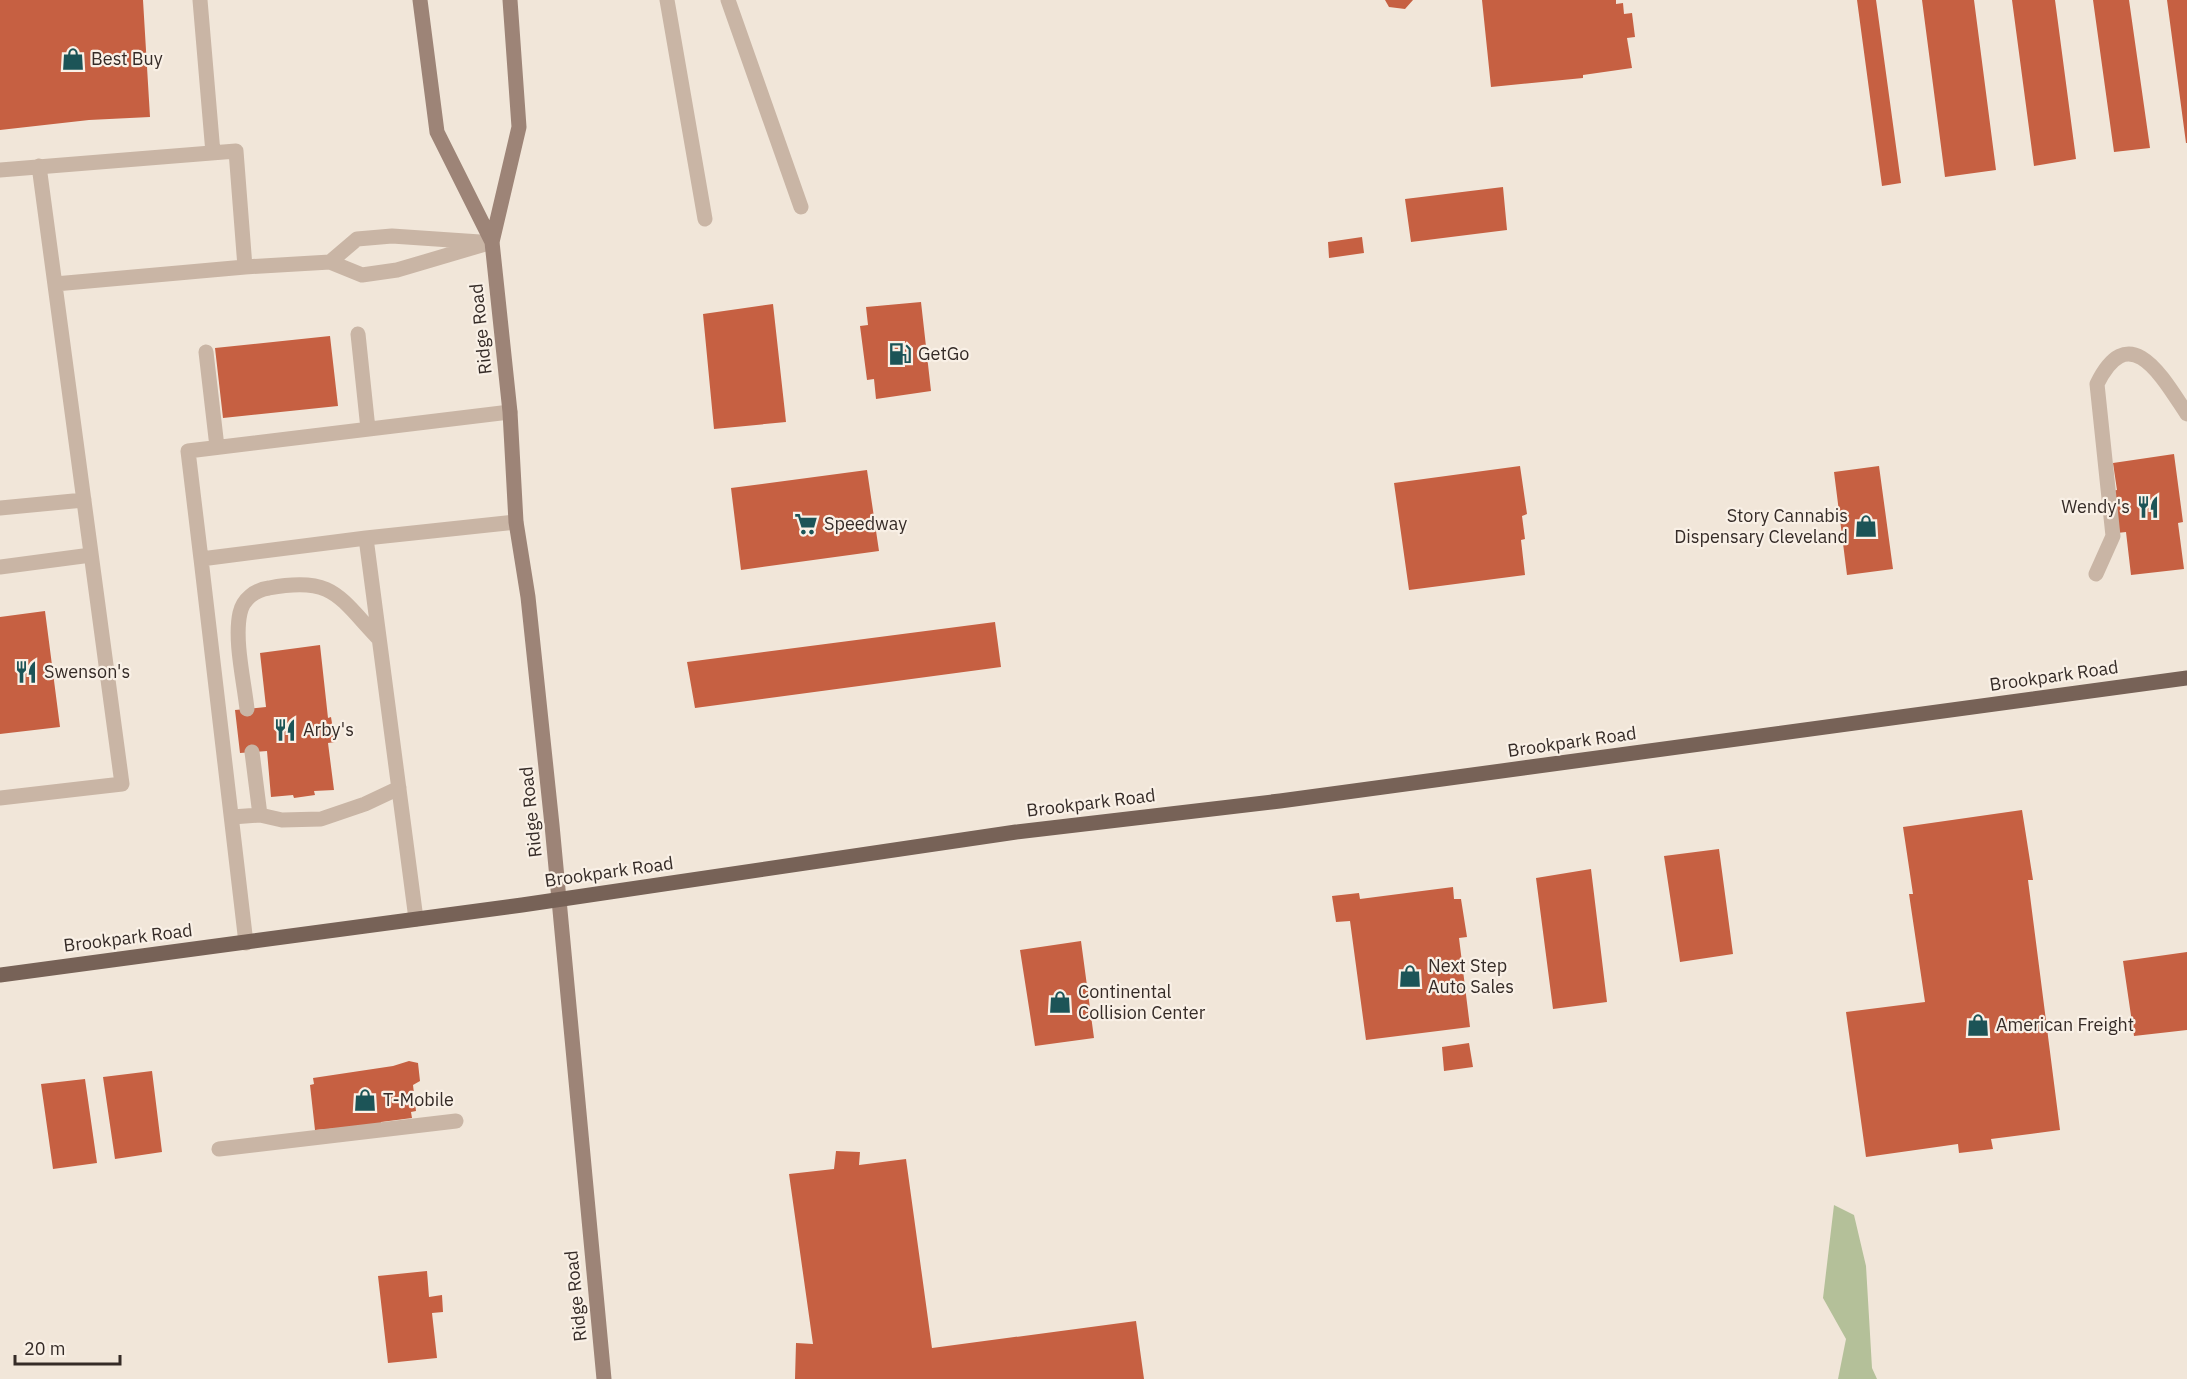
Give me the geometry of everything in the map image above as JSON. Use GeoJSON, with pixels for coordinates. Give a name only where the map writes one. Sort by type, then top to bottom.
{"type":"FeatureCollection","features":[{"type":"Feature","properties":{"kind":"main road","name":"Ridge Road"},"geometry":{"type":"LineString","coordinates":[[420,0],[437,132],[492,242]]}},
{"type":"Feature","properties":{"kind":"main road","name":"Ridge Road"},"geometry":{"type":"LineString","coordinates":[[510,0],[519,128],[492,242],[510,412],[516,522],[528,597],[604,1379]]}},
{"type":"Feature","properties":{"kind":"main road","name":"Brookpark Road"},"geometry":{"type":"LineString","coordinates":[[0,975],[416,920],[1016,831],[1280,801],[2187,678]]}},
{"type":"Feature","properties":{"kind":"lane"},"geometry":{"type":"LineString","coordinates":[[200,0],[213,153]]}},
{"type":"Feature","properties":{"kind":"lane"},"geometry":{"type":"LineString","coordinates":[[667,0],[705,219]]}},
{"type":"Feature","properties":{"kind":"lane"},"geometry":{"type":"LineString","coordinates":[[728,0],[801,207]]}},
{"type":"Feature","properties":{"kind":"lane"},"geometry":{"type":"LineString","coordinates":[[0,170],[236,151],[245,267]]}},
{"type":"Feature","properties":{"kind":"lane"},"geometry":{"type":"LineString","coordinates":[[0,798],[122,784],[39,166]]}},
{"type":"Feature","properties":{"kind":"lane"},"geometry":{"type":"LineString","coordinates":[[330,262],[357,239],[392,236],[492,242]]}},
{"type":"Feature","properties":{"kind":"lane"},"geometry":{"type":"LineString","coordinates":[[55,284],[330,262],[362,275],[397,270],[492,242]]}},
{"type":"Feature","properties":{"kind":"lane"},"geometry":{"type":"LineString","coordinates":[[358,334],[368,429]]}},
{"type":"Feature","properties":{"kind":"lane"},"geometry":{"type":"LineString","coordinates":[[206,352],[217,447]]}},
{"type":"Feature","properties":{"kind":"lane"},"geometry":{"type":"LineString","coordinates":[[2096,574],[2113,536],[2097,384],[2105,367],[2114,358],[2126,356],[2137,355],[2150,361],[2187,414]]}},
{"type":"Feature","properties":{"kind":"lane"},"geometry":{"type":"LineString","coordinates":[[246,943],[188,451],[510,412]]}},
{"type":"Feature","properties":{"kind":"lane"},"geometry":{"type":"LineString","coordinates":[[0,508],[84,500]]}},
{"type":"Feature","properties":{"kind":"lane"},"geometry":{"type":"LineString","coordinates":[[201,559],[516,522]]}},
{"type":"Feature","properties":{"kind":"lane"},"geometry":{"type":"LineString","coordinates":[[366,538],[416,920]]}},
{"type":"Feature","properties":{"kind":"lane"},"geometry":{"type":"LineString","coordinates":[[0,567],[91,555]]}},
{"type":"Feature","properties":{"kind":"lane"},"geometry":{"type":"LineString","coordinates":[[247,709],[238,627],[240,611],[247,597],[264,588],[312,583],[327,588],[344,602],[379,639]]}},
{"type":"Feature","properties":{"kind":"lane"},"geometry":{"type":"LineString","coordinates":[[252,752],[260,814]]}},
{"type":"Feature","properties":{"kind":"lane"},"geometry":{"type":"LineString","coordinates":[[232,817],[260,814],[282,820],[321,819],[365,804],[399,788]]}},
{"type":"Feature","properties":{"kind":"lane"},"geometry":{"type":"LineString","coordinates":[[219,1149],[456,1121]]}},
{"type":"Feature","properties":{"kind":"green space"},"geometry":{"type":"Polygon","coordinates":[[[1834,1205],[1854,1215],[1866,1266],[1872,1368],[1877,1379],[1838,1379],[1846,1339],[1823,1298],[1834,1205]]]}},
{"type":"Feature","properties":{"kind":"building","name":"Best Buy"},"geometry":{"type":"Polygon","coordinates":[[[0,0],[143,0],[150,117],[89,120],[0,130],[0,0]]]}},
{"type":"Feature","properties":{"kind":"building"},"geometry":{"type":"Polygon","coordinates":[[[1385,0],[1413,0],[1405,9],[1389,7],[1385,0]]]}},
{"type":"Feature","properties":{"kind":"building"},"geometry":{"type":"Polygon","coordinates":[[[1482,0],[1616,0],[1616,4],[1623,3],[1624,14],[1632,13],[1635,37],[1627,38],[1632,68],[1583,75],[1583,78],[1491,87],[1482,0]]]}},
{"type":"Feature","properties":{"kind":"building"},"geometry":{"type":"Polygon","coordinates":[[[1857,0],[1876,0],[1901,183],[1882,186],[1857,0]]]}},
{"type":"Feature","properties":{"kind":"building"},"geometry":{"type":"Polygon","coordinates":[[[1922,0],[1974,0],[1996,170],[1945,177],[1922,0]]]}},
{"type":"Feature","properties":{"kind":"building"},"geometry":{"type":"Polygon","coordinates":[[[2012,0],[2055,0],[2076,159],[2034,166],[2012,0]]]}},
{"type":"Feature","properties":{"kind":"building"},"geometry":{"type":"Polygon","coordinates":[[[2093,0],[2129,0],[2150,148],[2114,152],[2093,0]]]}},
{"type":"Feature","properties":{"kind":"building"},"geometry":{"type":"Polygon","coordinates":[[[2167,0],[2187,0],[2187,143],[2186,143],[2167,0]]]}},
{"type":"Feature","properties":{"kind":"building"},"geometry":{"type":"Polygon","coordinates":[[[1503,187],[1507,230],[1411,242],[1405,199],[1503,187]]]}},
{"type":"Feature","properties":{"kind":"building"},"geometry":{"type":"Polygon","coordinates":[[[1362,237],[1364,253],[1329,258],[1328,242],[1362,237]]]}},
{"type":"Feature","properties":{"kind":"building"},"geometry":{"type":"Polygon","coordinates":[[[921,302],[931,391],[876,399],[874,379],[867,380],[860,326],[868,325],[866,307],[921,302]]]}},
{"type":"Feature","properties":{"kind":"building"},"geometry":{"type":"Polygon","coordinates":[[[773,304],[786,422],[714,429],[703,314],[773,304]]]}},
{"type":"Feature","properties":{"kind":"building"},"geometry":{"type":"Polygon","coordinates":[[[330,336],[338,406],[223,418],[215,348],[330,336]]]}},
{"type":"Feature","properties":{"kind":"building","name":"Wendy's"},"geometry":{"type":"Polygon","coordinates":[[[2174,454],[2183,522],[2178,523],[2184,569],[2131,575],[2126,532],[2117,533],[2112,491],[2117,490],[2113,463],[2174,454]]]}},
{"type":"Feature","properties":{"kind":"building"},"geometry":{"type":"Polygon","coordinates":[[[1520,466],[1527,514],[1522,516],[1525,539],[1521,540],[1525,575],[1409,590],[1394,483],[1520,466]]]}},
{"type":"Feature","properties":{"kind":"building"},"geometry":{"type":"Polygon","coordinates":[[[1879,466],[1893,569],[1847,575],[1834,472],[1879,466]]]}},
{"type":"Feature","properties":{"kind":"building"},"geometry":{"type":"Polygon","coordinates":[[[867,470],[879,551],[741,570],[731,488],[867,470]]]}},
{"type":"Feature","properties":{"kind":"building","name":"Swenson's"},"geometry":{"type":"Polygon","coordinates":[[[45,611],[60,727],[0,734],[0,617],[45,611]]]}},
{"type":"Feature","properties":{"kind":"building"},"geometry":{"type":"Polygon","coordinates":[[[995,622],[1001,667],[695,708],[687,662],[995,622]]]}},
{"type":"Feature","properties":{"kind":"building","name":"Arby's"},"geometry":{"type":"Polygon","coordinates":[[[320,645],[328,718],[331,717],[335,742],[328,743],[334,790],[314,791],[315,795],[294,798],[293,795],[271,797],[267,751],[240,753],[235,710],[266,707],[260,653],[320,645]]]}},
{"type":"Feature","properties":{"kind":"building"},"geometry":{"type":"Polygon","coordinates":[[[2022,810],[2033,880],[2028,880],[2060,1130],[1991,1139],[1993,1149],[1959,1153],[1958,1144],[1866,1157],[1846,1012],[1925,1002],[1909,894],[1913,894],[1903,827],[2022,810]]]}},
{"type":"Feature","properties":{"kind":"building"},"geometry":{"type":"Polygon","coordinates":[[[1719,849],[1733,954],[1680,962],[1664,856],[1719,849]]]}},
{"type":"Feature","properties":{"kind":"building"},"geometry":{"type":"Polygon","coordinates":[[[1591,869],[1607,1002],[1553,1009],[1536,878],[1591,869]]]}},
{"type":"Feature","properties":{"kind":"building"},"geometry":{"type":"Polygon","coordinates":[[[1453,887],[1454,899],[1461,899],[1467,937],[1459,938],[1470,1027],[1366,1040],[1350,921],[1336,922],[1332,896],[1359,893],[1360,899],[1453,887]]]}},
{"type":"Feature","properties":{"kind":"building"},"geometry":{"type":"Polygon","coordinates":[[[1081,941],[1094,1038],[1035,1046],[1020,950],[1081,941]]]}},
{"type":"Feature","properties":{"kind":"building"},"geometry":{"type":"Polygon","coordinates":[[[2187,952],[2187,1030],[2134,1036],[2123,961],[2187,952]]]}},
{"type":"Feature","properties":{"kind":"building"},"geometry":{"type":"Polygon","coordinates":[[[1469,1043],[1473,1067],[1444,1071],[1442,1047],[1469,1043]]]}},
{"type":"Feature","properties":{"kind":"building"},"geometry":{"type":"Polygon","coordinates":[[[409,1061],[418,1063],[420,1081],[413,1085],[416,1111],[411,1112],[412,1118],[381,1122],[381,1125],[315,1130],[310,1085],[314,1084],[313,1078],[393,1066],[409,1061]]]}},
{"type":"Feature","properties":{"kind":"building"},"geometry":{"type":"Polygon","coordinates":[[[152,1071],[162,1152],[115,1159],[103,1077],[152,1071]]]}},
{"type":"Feature","properties":{"kind":"building"},"geometry":{"type":"Polygon","coordinates":[[[85,1079],[97,1163],[53,1169],[41,1084],[85,1079]]]}},
{"type":"Feature","properties":{"kind":"building"},"geometry":{"type":"Polygon","coordinates":[[[836,1151],[860,1152],[859,1165],[906,1159],[932,1348],[1136,1321],[1144,1379],[795,1379],[796,1343],[813,1344],[789,1174],[834,1169],[836,1151]]]}},
{"type":"Feature","properties":{"kind":"building"},"geometry":{"type":"Polygon","coordinates":[[[427,1271],[429,1297],[442,1295],[443,1312],[432,1313],[437,1358],[388,1363],[378,1276],[427,1271]]]}},
{"type":"Feature","properties":{"kind":"place","name":"Best Buy"},"geometry":{"type":"Point","coordinates":[73,59]}},
{"type":"Feature","properties":{"kind":"place","name":"GetGo"},"geometry":{"type":"Point","coordinates":[900,354]}},
{"type":"Feature","properties":{"kind":"place","name":"Wendy's"},"geometry":{"type":"Point","coordinates":[2148,507]}},
{"type":"Feature","properties":{"kind":"place","name":"Speedway"},"geometry":{"type":"Point","coordinates":[806,524]}},
{"type":"Feature","properties":{"kind":"place","name":"Story Cannabis Dispensary Cleveland"},"geometry":{"type":"Point","coordinates":[1866,526]}},
{"type":"Feature","properties":{"kind":"place","name":"Swenson's"},"geometry":{"type":"Point","coordinates":[26,672]}},
{"type":"Feature","properties":{"kind":"place","name":"Arby's"},"geometry":{"type":"Point","coordinates":[285,730]}},
{"type":"Feature","properties":{"kind":"place","name":"Next Step Auto Sales"},"geometry":{"type":"Point","coordinates":[1410,976]}},
{"type":"Feature","properties":{"kind":"place","name":"Continental Collision Center"},"geometry":{"type":"Point","coordinates":[1060,1002]}},
{"type":"Feature","properties":{"kind":"place","name":"American Freight"},"geometry":{"type":"Point","coordinates":[1978,1025]}},
{"type":"Feature","properties":{"kind":"place","name":"T-Mobile"},"geometry":{"type":"Point","coordinates":[365,1100]}}]}
